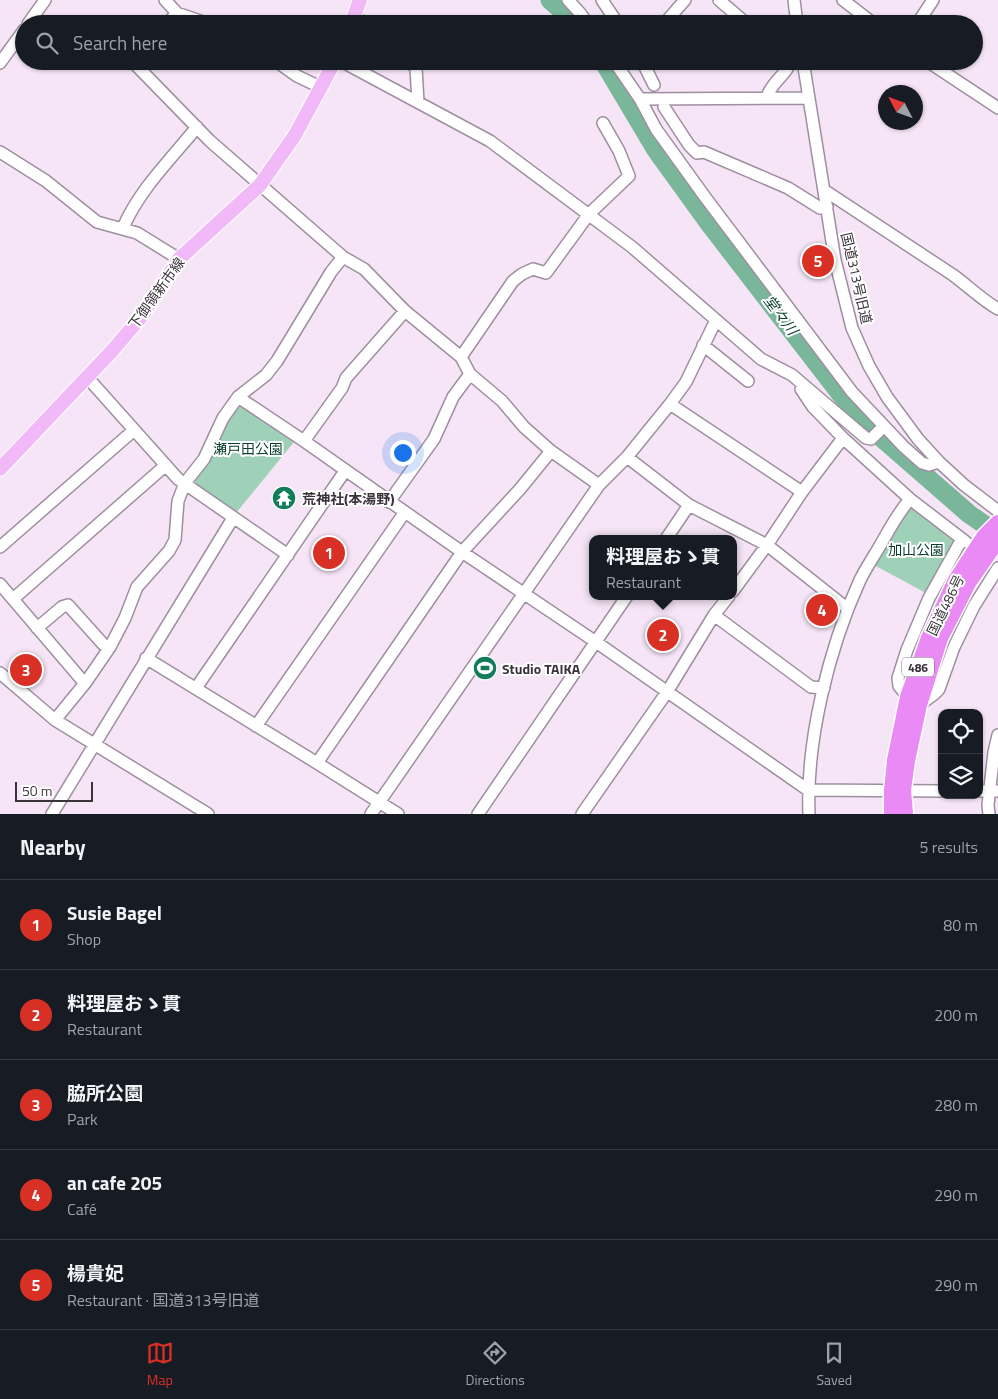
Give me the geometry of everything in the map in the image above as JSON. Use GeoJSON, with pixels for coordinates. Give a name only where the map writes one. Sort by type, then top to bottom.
{"type":"FeatureCollection","features":[{"type":"Feature","properties":{"kind":"highway","name":"国道486号"},"geometry":{"type":"LineString","coordinates":[[905,814],[897,791],[895,760],[914,701],[929,638],[956,580],[996,529]]}},
{"type":"Feature","properties":{"kind":"highway","name":"国道486号"},"geometry":{"type":"LineString","coordinates":[[892,814],[897,791]]}},
{"type":"Feature","properties":{"kind":"main road"},"geometry":{"type":"LineString","coordinates":[[354,15],[360,0]]}},
{"type":"Feature","properties":{"kind":"main road","name":"下御領新市線"},"geometry":{"type":"LineString","coordinates":[[0,469],[141,317],[179,259],[260,185],[295,135],[330,70]]}},
{"type":"Feature","properties":{"kind":"street"},"geometry":{"type":"LineString","coordinates":[[34,15],[45,0]]}},
{"type":"Feature","properties":{"kind":"street"},"geometry":{"type":"LineString","coordinates":[[165,0],[177,13],[183,15]]}},
{"type":"Feature","properties":{"kind":"street"},"geometry":{"type":"LineString","coordinates":[[568,0],[580,13]]}},
{"type":"Feature","properties":{"kind":"street"},"geometry":{"type":"LineString","coordinates":[[578,0],[581,8],[580,13]]}},
{"type":"Feature","properties":{"kind":"street"},"geometry":{"type":"LineString","coordinates":[[602,0],[612,15]]}},
{"type":"Feature","properties":{"kind":"street"},"geometry":{"type":"LineString","coordinates":[[672,15],[684,0]]}},
{"type":"Feature","properties":{"kind":"street"},"geometry":{"type":"LineString","coordinates":[[719,0],[737,15]]}},
{"type":"Feature","properties":{"kind":"street"},"geometry":{"type":"LineString","coordinates":[[794,0],[796,15]]}},
{"type":"Feature","properties":{"kind":"street"},"geometry":{"type":"LineString","coordinates":[[843,0],[862,15]]}},
{"type":"Feature","properties":{"kind":"street"},"geometry":{"type":"LineString","coordinates":[[923,15],[933,0]]}},
{"type":"Feature","properties":{"kind":"street"},"geometry":{"type":"LineString","coordinates":[[0,63],[15,42]]}},
{"type":"Feature","properties":{"kind":"street"},"geometry":{"type":"LineString","coordinates":[[141,70],[210,141],[343,257],[364,270],[405,311],[461,357],[470,374],[502,401],[524,427],[551,451],[598,485]]}},
{"type":"Feature","properties":{"kind":"street"},"geometry":{"type":"LineString","coordinates":[[289,70],[320,87]]}},
{"type":"Feature","properties":{"kind":"street"},"geometry":{"type":"LineString","coordinates":[[358,70],[490,141],[632,247],[761,359],[792,374],[866,438],[871,438],[884,426]]}},
{"type":"Feature","properties":{"kind":"street"},"geometry":{"type":"LineString","coordinates":[[416,70],[418,102]]}},
{"type":"Feature","properties":{"kind":"street"},"geometry":{"type":"LineString","coordinates":[[620,70],[640,99],[656,129],[754,264],[852,392],[922,463],[929,465],[939,462]]}},
{"type":"Feature","properties":{"kind":"street"},"geometry":{"type":"LineString","coordinates":[[646,70],[654,85]]}},
{"type":"Feature","properties":{"kind":"street"},"geometry":{"type":"LineString","coordinates":[[767,98],[771,87],[786,70]]}},
{"type":"Feature","properties":{"kind":"street","name":"国道313号旧道"},"geometry":{"type":"LineString","coordinates":[[804,70],[835,260],[852,328],[869,366],[887,397],[918,439],[939,462],[976,495],[996,529]]}},
{"type":"Feature","properties":{"kind":"street"},"geometry":{"type":"LineString","coordinates":[[941,70],[998,108]]}},
{"type":"Feature","properties":{"kind":"street"},"geometry":{"type":"LineString","coordinates":[[640,99],[809,98]]}},
{"type":"Feature","properties":{"kind":"street"},"geometry":{"type":"LineString","coordinates":[[664,107],[689,145],[697,152],[704,152],[788,188],[820,208],[827,207]]}},
{"type":"Feature","properties":{"kind":"street"},"geometry":{"type":"LineString","coordinates":[[461,357],[513,281],[532,269],[546,273],[589,214],[628,176],[619,151],[603,123]]}},
{"type":"Feature","properties":{"kind":"street"},"geometry":{"type":"LineString","coordinates":[[123,228],[151,182],[197,127]]}},
{"type":"Feature","properties":{"kind":"street"},"geometry":{"type":"LineString","coordinates":[[0,152],[46,181],[97,222],[137,233],[179,259]]}},
{"type":"Feature","properties":{"kind":"street"},"geometry":{"type":"LineString","coordinates":[[824,190],[953,275],[998,310]]}},
{"type":"Feature","properties":{"kind":"street"},"geometry":{"type":"LineString","coordinates":[[55,720],[86,682],[110,647],[126,618],[137,587],[169,551],[175,540],[178,501],[185,483],[204,458],[223,418],[238,397],[266,375],[277,361],[331,272],[343,257]]}},
{"type":"Feature","properties":{"kind":"street"},"geometry":{"type":"LineString","coordinates":[[304,441],[342,388],[346,378],[405,311]]}},
{"type":"Feature","properties":{"kind":"street"},"geometry":{"type":"LineString","coordinates":[[371,814],[598,485],[627,457],[686,382],[716,320]]}},
{"type":"Feature","properties":{"kind":"street"},"geometry":{"type":"LineString","coordinates":[[703,345],[748,381]]}},
{"type":"Feature","properties":{"kind":"street"},"geometry":{"type":"LineString","coordinates":[[389,502],[434,439],[453,397],[470,374]]}},
{"type":"Feature","properties":{"kind":"street"},"geometry":{"type":"LineString","coordinates":[[792,374],[813,407],[843,438],[910,499],[964,541],[930,598],[907,650],[898,678],[898,686],[914,701],[935,694],[939,689],[954,648],[974,606],[998,563]]}},
{"type":"Feature","properties":{"kind":"street"},"geometry":{"type":"LineString","coordinates":[[87,377],[178,479],[288,555]]}},
{"type":"Feature","properties":{"kind":"street"},"geometry":{"type":"LineString","coordinates":[[238,397],[523,594],[596,642],[808,790],[938,791]]}},
{"type":"Feature","properties":{"kind":"street"},"geometry":{"type":"LineString","coordinates":[[670,404],[802,492]]}},
{"type":"Feature","properties":{"kind":"street"},"geometry":{"type":"LineString","coordinates":[[0,547],[134,430]]}},
{"type":"Feature","properties":{"kind":"street"},"geometry":{"type":"LineString","coordinates":[[737,586],[802,492],[843,438]]}},
{"type":"Feature","properties":{"kind":"street"},"geometry":{"type":"LineString","coordinates":[[317,762],[462,552],[520,489],[551,451]]}},
{"type":"Feature","properties":{"kind":"street"},"geometry":{"type":"LineString","coordinates":[[627,457],[689,505],[767,545],[848,609]]}},
{"type":"Feature","properties":{"kind":"street"},"geometry":{"type":"LineString","coordinates":[[12,599],[166,466]]}},
{"type":"Feature","properties":{"kind":"street"},"geometry":{"type":"LineString","coordinates":[[196,688],[345,471]]}},
{"type":"Feature","properties":{"kind":"street"},"geometry":{"type":"LineString","coordinates":[[809,814],[808,790],[813,740],[835,645],[860,579],[899,512],[910,499]]}},
{"type":"Feature","properties":{"kind":"street"},"geometry":{"type":"LineString","coordinates":[[669,535],[689,505]]}},
{"type":"Feature","properties":{"kind":"street"},"geometry":{"type":"LineString","coordinates":[[256,726],[405,512]]}},
{"type":"Feature","properties":{"kind":"street"},"geometry":{"type":"LineString","coordinates":[[52,814],[233,518]]}},
{"type":"Feature","properties":{"kind":"street"},"geometry":{"type":"LineString","coordinates":[[0,584],[81,679],[86,682]]}},
{"type":"Feature","properties":{"kind":"street"},"geometry":{"type":"LineString","coordinates":[[478,814],[624,600]]}},
{"type":"Feature","properties":{"kind":"street"},"geometry":{"type":"LineString","coordinates":[[582,814],[667,692],[714,615],[726,600]]}},
{"type":"Feature","properties":{"kind":"street"},"geometry":{"type":"LineString","coordinates":[[37,628],[62,607],[68,606],[103,644],[110,647]]}},
{"type":"Feature","properties":{"kind":"street"},"geometry":{"type":"LineString","coordinates":[[714,615],[811,688],[824,688]]}},
{"type":"Feature","properties":{"kind":"street"},"geometry":{"type":"LineString","coordinates":[[146,658],[317,762],[398,814]]}},
{"type":"Feature","properties":{"kind":"street"},"geometry":{"type":"LineString","coordinates":[[0,673],[55,720],[208,814]]}},
{"type":"Feature","properties":{"kind":"street"},"geometry":{"type":"LineString","coordinates":[[989,814],[989,791],[998,735]]}},
{"type":"Feature","properties":{"kind":"green space","name":"瀬戸田公園"},"geometry":{"type":"Polygon","coordinates":[[[242,406],[294,442],[236,513],[196,486],[194,479],[214,453],[225,422],[234,410],[242,406]]]}},
{"type":"Feature","properties":{"kind":"green space","name":"加山公園"},"geometry":{"type":"Polygon","coordinates":[[[916,506],[953,536],[955,543],[926,593],[874,565],[905,509],[916,506]]]}},
{"type":"Feature","properties":{"kind":"waterway","name":"堂々川"},"geometry":{"type":"LineString","coordinates":[[550,0],[565,15]]}},
{"type":"Feature","properties":{"kind":"waterway","name":"堂々川"},"geometry":{"type":"LineString","coordinates":[[608,70],[656,150],[708,222],[839,392],[867,425],[969,514],[998,534]]}},
{"type":"Feature","properties":{"kind":"place","name":"楊貴妃"},"geometry":{"type":"Point","coordinates":[818,261]}},
{"type":"Feature","properties":{"kind":"place","name":"荒神社(本湯野)"},"geometry":{"type":"Point","coordinates":[284,498]}},
{"type":"Feature","properties":{"kind":"place","name":"Susie Bagel"},"geometry":{"type":"Point","coordinates":[329,553]}},
{"type":"Feature","properties":{"kind":"place","name":"an cafe 205"},"geometry":{"type":"Point","coordinates":[822,610]}},
{"type":"Feature","properties":{"kind":"place","name":"料理屋おゝ貫"},"geometry":{"type":"Point","coordinates":[663,635]}},
{"type":"Feature","properties":{"kind":"place","name":"Studio TAIKA"},"geometry":{"type":"Point","coordinates":[485,668]}},
{"type":"Feature","properties":{"kind":"place","name":"脇所公園"},"geometry":{"type":"Point","coordinates":[26,670]}}]}
